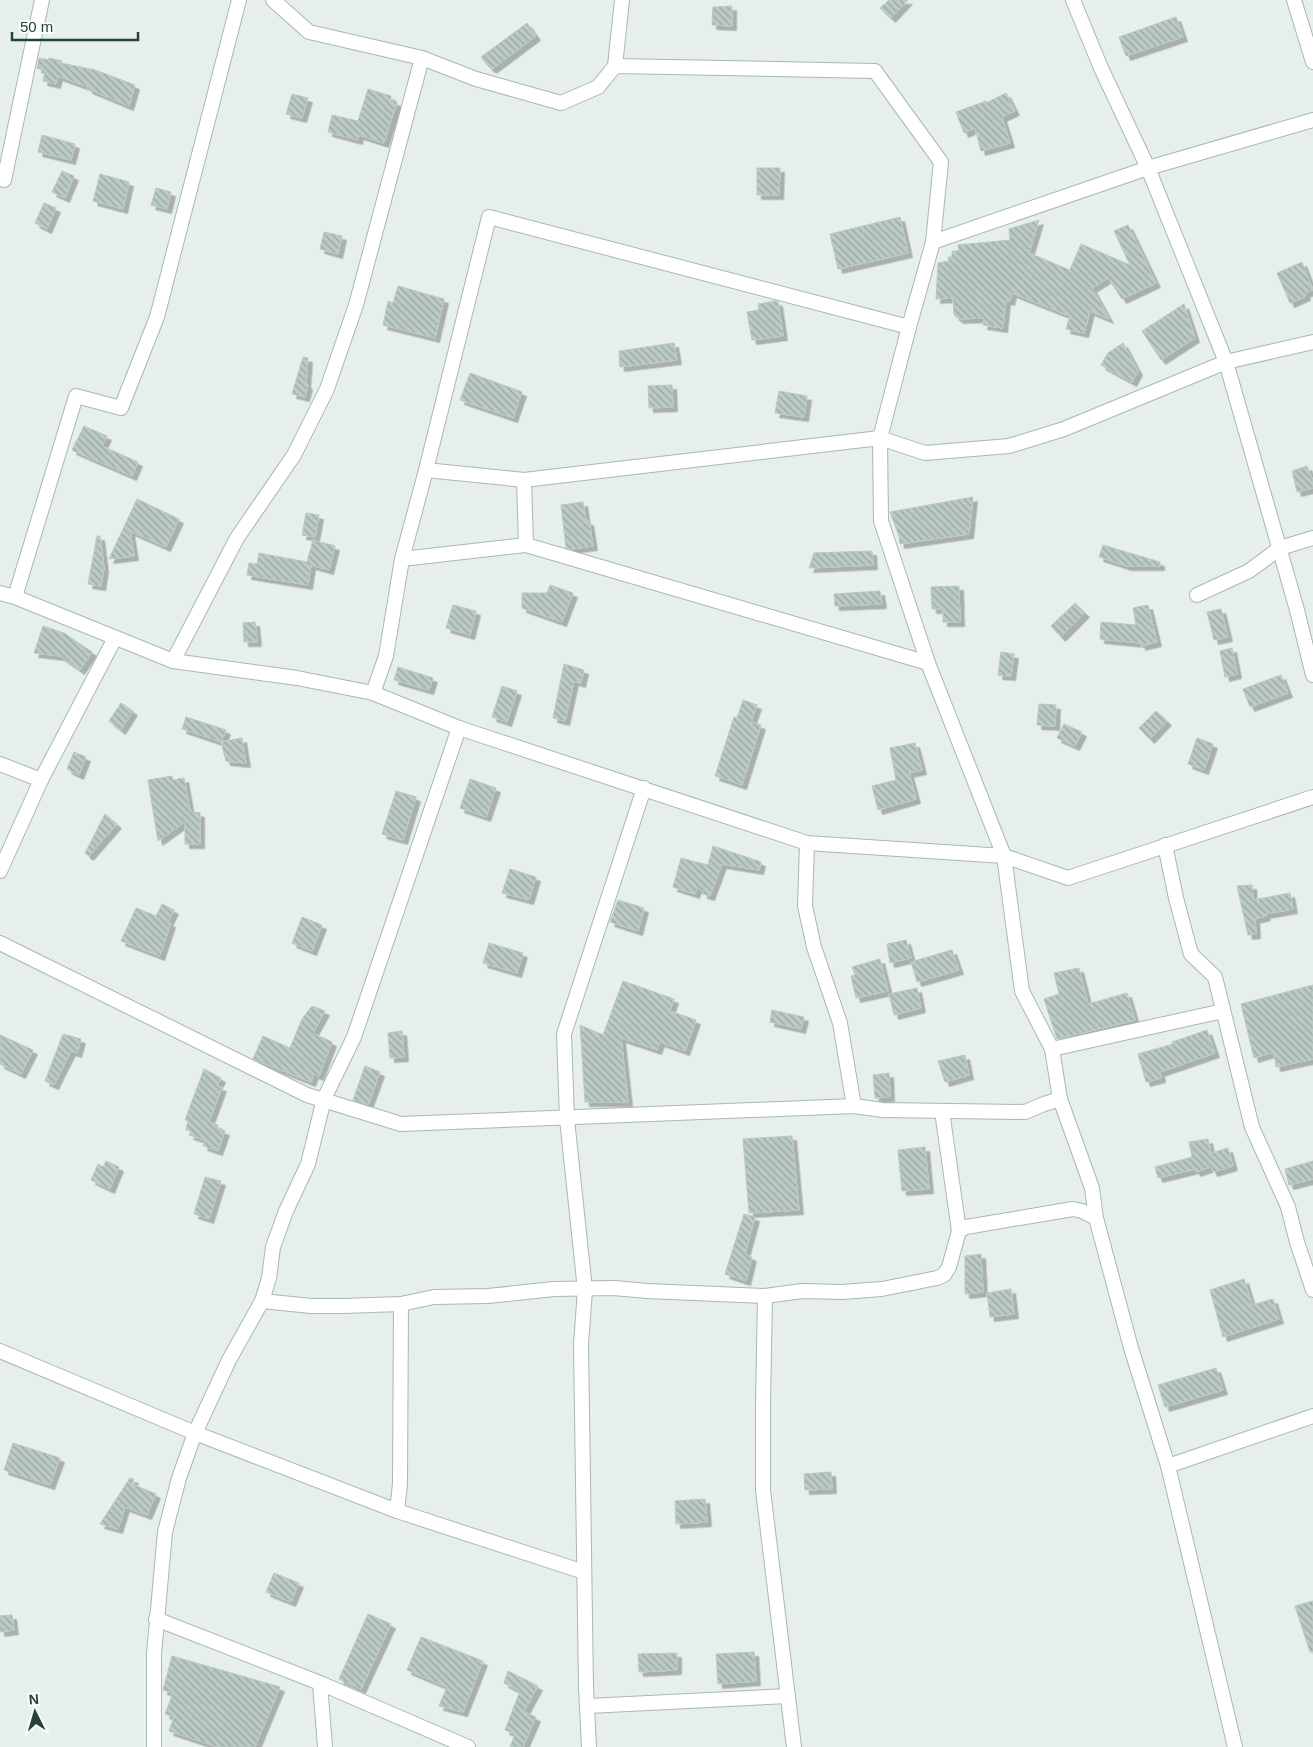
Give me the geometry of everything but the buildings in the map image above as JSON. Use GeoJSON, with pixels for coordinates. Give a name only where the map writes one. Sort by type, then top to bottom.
{"type":"FeatureCollection","features":[{"type":"Feature","properties":{"kind":"street"},"geometry":{"type":"LineString","coordinates":[[4,180],[42,0]]}},
{"type":"Feature","properties":{"kind":"street"},"geometry":{"type":"LineString","coordinates":[[15,597],[76,396],[121,408],[157,316],[238,0]]}},
{"type":"Feature","properties":{"kind":"street"},"geometry":{"type":"LineString","coordinates":[[273,0],[309,32],[422,58],[476,79],[561,103],[598,87],[614,66],[622,0]]}},
{"type":"Feature","properties":{"kind":"street"},"geometry":{"type":"LineString","coordinates":[[1073,0],[1101,68],[1148,168],[1226,362],[1280,548],[1313,675]]}},
{"type":"Feature","properties":{"kind":"street"},"geometry":{"type":"LineString","coordinates":[[1294,0],[1313,62]]}},
{"type":"Feature","properties":{"kind":"street"},"geometry":{"type":"LineString","coordinates":[[172,661],[237,538],[294,455],[327,389],[356,305],[422,58]]}},
{"type":"Feature","properties":{"kind":"street"},"geometry":{"type":"LineString","coordinates":[[614,66],[875,71],[941,162],[933,242],[880,438],[881,521],[928,663],[1004,856],[1022,991],[1052,1049],[1060,1100],[1092,1188],[1096,1218],[1131,1348],[1168,1466],[1235,1747]]}},
{"type":"Feature","properties":{"kind":"street"},"geometry":{"type":"LineString","coordinates":[[933,242],[1148,168],[1313,120]]}},
{"type":"Feature","properties":{"kind":"street"},"geometry":{"type":"LineString","coordinates":[[373,694],[386,656],[402,559],[489,217],[909,327]]}},
{"type":"Feature","properties":{"kind":"street"},"geometry":{"type":"LineString","coordinates":[[426,470],[524,480],[880,438],[925,453],[1009,446],[1064,429],[1226,362],[1313,342]]}},
{"type":"Feature","properties":{"kind":"street"},"geometry":{"type":"LineString","coordinates":[[524,480],[526,545]]}},
{"type":"Feature","properties":{"kind":"street"},"geometry":{"type":"LineString","coordinates":[[1197,595],[1249,571],[1280,548],[1313,538]]}},
{"type":"Feature","properties":{"kind":"street"},"geometry":{"type":"LineString","coordinates":[[402,559],[526,545],[928,663]]}},
{"type":"Feature","properties":{"kind":"street"},"geometry":{"type":"LineString","coordinates":[[0,592],[172,661],[297,678],[373,694],[459,728],[807,843],[1004,856],[1068,878],[1313,797]]}},
{"type":"Feature","properties":{"kind":"street"},"geometry":{"type":"LineString","coordinates":[[0,871],[41,780],[115,638]]}},
{"type":"Feature","properties":{"kind":"street"},"geometry":{"type":"LineString","coordinates":[[154,1747],[156,1619],[165,1532],[179,1478],[195,1433],[229,1360],[262,1301],[269,1278],[273,1247],[286,1211],[308,1164],[324,1099],[354,1037],[459,728]]}},
{"type":"Feature","properties":{"kind":"street"},"geometry":{"type":"LineString","coordinates":[[0,764],[41,780]]}},
{"type":"Feature","properties":{"kind":"street"},"geometry":{"type":"LineString","coordinates":[[589,1747],[586,1687],[581,1344],[585,1290],[567,1119],[564,1034],[644,788]]}},
{"type":"Feature","properties":{"kind":"street"},"geometry":{"type":"LineString","coordinates":[[807,843],[805,906],[814,947],[840,1023],[854,1106]]}},
{"type":"Feature","properties":{"kind":"street"},"geometry":{"type":"LineString","coordinates":[[1165,845],[1176,898],[1191,954],[1215,977],[1252,1127],[1288,1207],[1313,1290]]}},
{"type":"Feature","properties":{"kind":"street"},"geometry":{"type":"LineString","coordinates":[[0,943],[307,1095],[401,1124],[567,1119],[854,1106],[883,1110],[1025,1112],[1060,1100]]}},
{"type":"Feature","properties":{"kind":"street"},"geometry":{"type":"LineString","coordinates":[[1052,1049],[1223,1011]]}},
{"type":"Feature","properties":{"kind":"street"},"geometry":{"type":"LineString","coordinates":[[262,1301],[311,1306],[401,1304],[434,1297],[488,1296],[554,1289],[585,1290],[614,1288],[765,1296],[802,1291],[842,1292],[882,1289],[937,1278],[944,1275],[949,1267],[959,1232],[942,1111]]}},
{"type":"Feature","properties":{"kind":"street"},"geometry":{"type":"LineString","coordinates":[[959,1232],[966,1228],[1073,1209],[1082,1210],[1096,1218]]}},
{"type":"Feature","properties":{"kind":"street"},"geometry":{"type":"LineString","coordinates":[[765,1296],[763,1490],[794,1747]]}},
{"type":"Feature","properties":{"kind":"street"},"geometry":{"type":"LineString","coordinates":[[397,1510],[400,1484],[401,1304]]}},
{"type":"Feature","properties":{"kind":"street"},"geometry":{"type":"LineString","coordinates":[[0,1351],[195,1433],[397,1510],[584,1572]]}},
{"type":"Feature","properties":{"kind":"street"},"geometry":{"type":"LineString","coordinates":[[1168,1466],[1313,1416]]}},
{"type":"Feature","properties":{"kind":"street"},"geometry":{"type":"LineString","coordinates":[[156,1619],[320,1683],[468,1747]]}},
{"type":"Feature","properties":{"kind":"street"},"geometry":{"type":"LineString","coordinates":[[320,1683],[326,1747]]}},
{"type":"Feature","properties":{"kind":"street"},"geometry":{"type":"LineString","coordinates":[[588,1706],[788,1696]]}}]}
